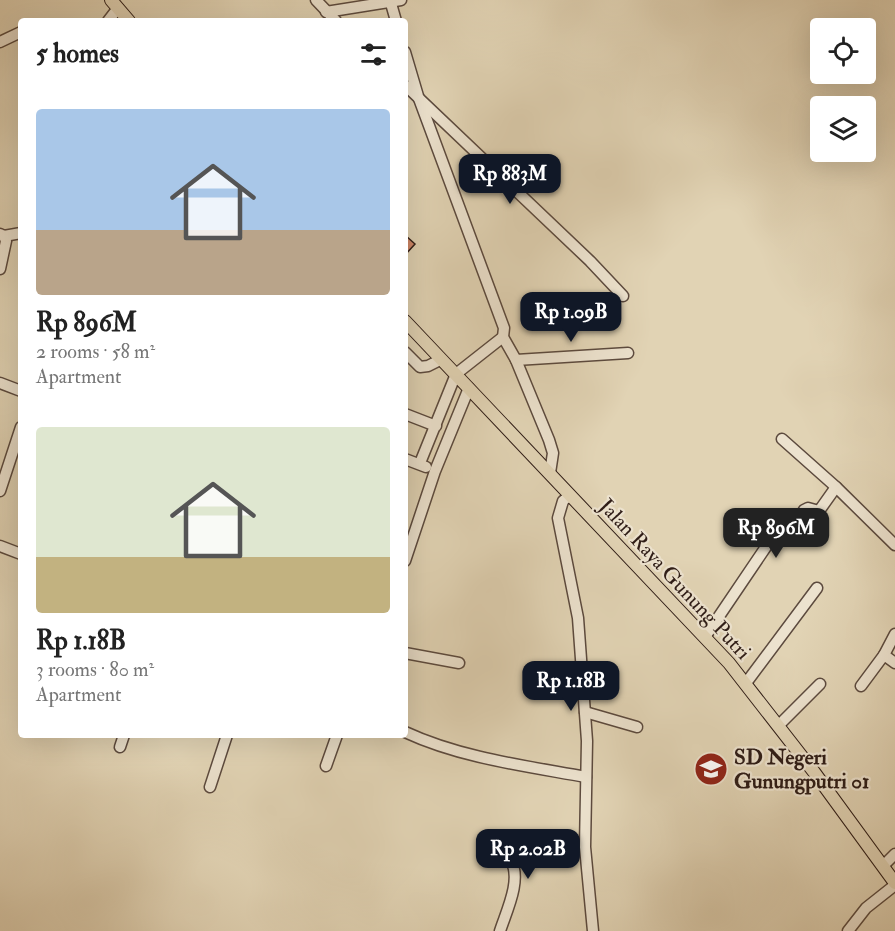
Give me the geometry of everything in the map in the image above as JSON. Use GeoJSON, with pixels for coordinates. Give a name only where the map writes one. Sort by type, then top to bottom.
{"type":"FeatureCollection","features":[{"type":"Feature","properties":{"kind":"main road"},"geometry":{"type":"LineString","coordinates":[[114,4],[126,18]]}},
{"type":"Feature","properties":{"kind":"main road","name":"Jalan Raya Gunung Putri"},"geometry":{"type":"LineString","coordinates":[[408,324],[550,473],[569,496],[653,580],[746,683],[895,884]]}},
{"type":"Feature","properties":{"kind":"street"},"geometry":{"type":"LineString","coordinates":[[316,0],[333,18]]}},
{"type":"Feature","properties":{"kind":"street"},"geometry":{"type":"LineString","coordinates":[[326,12],[394,1],[396,18]]}},
{"type":"Feature","properties":{"kind":"street"},"geometry":{"type":"LineString","coordinates":[[0,42],[18,33]]}},
{"type":"Feature","properties":{"kind":"street"},"geometry":{"type":"LineString","coordinates":[[408,62],[418,96],[504,328],[503,337],[516,360],[549,440],[553,453],[550,473]]}},
{"type":"Feature","properties":{"kind":"street"},"geometry":{"type":"LineString","coordinates":[[408,88],[590,261],[622,296]]}},
{"type":"Feature","properties":{"kind":"street"},"geometry":{"type":"LineString","coordinates":[[0,269],[6,241],[2,235],[18,233]]}},
{"type":"Feature","properties":{"kind":"street"},"geometry":{"type":"LineString","coordinates":[[420,463],[456,374],[503,337]]}},
{"type":"Feature","properties":{"kind":"street"},"geometry":{"type":"LineString","coordinates":[[516,360],[628,353]]}},
{"type":"Feature","properties":{"kind":"street"},"geometry":{"type":"LineString","coordinates":[[408,355],[420,367],[440,360]]}},
{"type":"Feature","properties":{"kind":"street"},"geometry":{"type":"LineString","coordinates":[[0,383],[18,390]]}},
{"type":"Feature","properties":{"kind":"street"},"geometry":{"type":"LineString","coordinates":[[408,552],[435,471],[469,388]]}},
{"type":"Feature","properties":{"kind":"street"},"geometry":{"type":"LineString","coordinates":[[408,415],[436,426]]}},
{"type":"Feature","properties":{"kind":"street"},"geometry":{"type":"LineString","coordinates":[[0,491],[18,436]]}},
{"type":"Feature","properties":{"kind":"street"},"geometry":{"type":"LineString","coordinates":[[782,439],[895,545]]}},
{"type":"Feature","properties":{"kind":"street"},"geometry":{"type":"LineString","coordinates":[[408,460],[435,471]]}},
{"type":"Feature","properties":{"kind":"street"},"geometry":{"type":"LineString","coordinates":[[705,637],[774,535],[785,538],[789,536],[804,510],[808,508],[819,511],[836,488]]}},
{"type":"Feature","properties":{"kind":"street"},"geometry":{"type":"LineString","coordinates":[[569,496],[563,501],[558,518],[577,611],[585,712],[585,847],[593,931]]}},
{"type":"Feature","properties":{"kind":"street"},"geometry":{"type":"LineString","coordinates":[[0,546],[18,553]]}},
{"type":"Feature","properties":{"kind":"street"},"geometry":{"type":"LineString","coordinates":[[746,683],[817,588]]}},
{"type":"Feature","properties":{"kind":"street"},"geometry":{"type":"LineString","coordinates":[[861,687],[884,655],[895,634]]}},
{"type":"Feature","properties":{"kind":"street"},"geometry":{"type":"LineString","coordinates":[[408,654],[459,663]]}},
{"type":"Feature","properties":{"kind":"street"},"geometry":{"type":"LineString","coordinates":[[884,655],[895,663]]}},
{"type":"Feature","properties":{"kind":"street"},"geometry":{"type":"LineString","coordinates":[[779,725],[820,684]]}},
{"type":"Feature","properties":{"kind":"street"},"geometry":{"type":"LineString","coordinates":[[585,712],[637,727]]}},
{"type":"Feature","properties":{"kind":"street"},"geometry":{"type":"LineString","coordinates":[[408,733],[464,752],[586,777]]}},
{"type":"Feature","properties":{"kind":"street"},"geometry":{"type":"LineString","coordinates":[[120,747],[123,738]]}},
{"type":"Feature","properties":{"kind":"street"},"geometry":{"type":"LineString","coordinates":[[210,787],[226,738]]}},
{"type":"Feature","properties":{"kind":"street"},"geometry":{"type":"LineString","coordinates":[[326,766],[336,738]]}},
{"type":"Feature","properties":{"kind":"street"},"geometry":{"type":"LineString","coordinates":[[494,838],[511,861],[514,869],[513,887],[500,931]]}},
{"type":"Feature","properties":{"kind":"street"},"geometry":{"type":"LineString","coordinates":[[883,866],[895,854]]}},
{"type":"Feature","properties":{"kind":"street"},"geometry":{"type":"LineString","coordinates":[[848,931],[866,908],[895,884]]}},
{"type":"Feature","properties":{"kind":"building"},"geometry":{"type":"Polygon","coordinates":[[[408,238],[415,244],[408,252],[408,238]]]}},
{"type":"Feature","properties":{"kind":"place","name":"SD Negeri Gunungputri 01"},"geometry":{"type":"Point","coordinates":[711,769]}}]}
